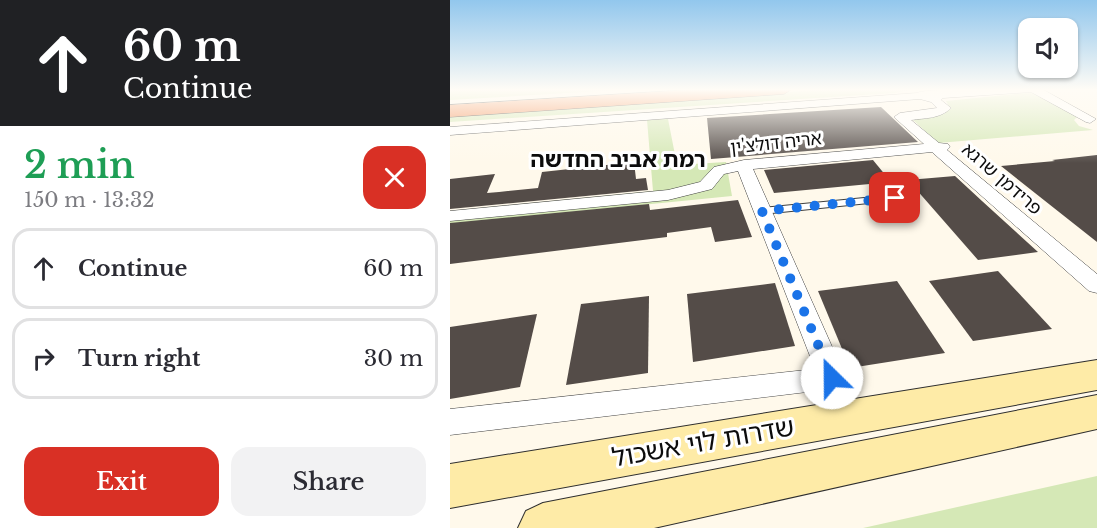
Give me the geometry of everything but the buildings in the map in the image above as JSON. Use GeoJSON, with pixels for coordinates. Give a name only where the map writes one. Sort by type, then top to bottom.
{"type":"FeatureCollection","features":[{"type":"Feature","properties":{"kind":"street"},"geometry":{"type":"LineString","coordinates":[[450,131],[695,114]]}},
{"type":"Feature","properties":{"kind":"street","name":"פרידמן שרגא"},"geometry":{"type":"LineString","coordinates":[[925,114],[900,117],[939,147],[1097,286]]}},
{"type":"Feature","properties":{"kind":"street"},"geometry":{"type":"LineString","coordinates":[[1078,114],[1095,123]]}},
{"type":"Feature","properties":{"kind":"street","name":"אריה דולצ'ין"},"geometry":{"type":"LineString","coordinates":[[450,216],[668,195],[706,186],[719,170],[744,165],[939,147]]}},
{"type":"Feature","properties":{"kind":"street"},"geometry":{"type":"LineString","coordinates":[[744,165],[762,211]]}},
{"type":"Feature","properties":{"kind":"street","name":"שדרות לוי אשכול"},"geometry":{"type":"LineString","coordinates":[[450,422],[832,378],[762,211]]}},
{"type":"Feature","properties":{"kind":"street","name":"שדרות לוי אשכול"},"geometry":{"type":"LineString","coordinates":[[450,486],[1097,375]]}},
{"type":"Feature","properties":{"kind":"street"},"geometry":{"type":"LineString","coordinates":[[543,528],[1097,412]]}},
{"type":"Feature","properties":{"kind":"lane"},"geometry":{"type":"LineString","coordinates":[[762,211],[895,198]]}},
{"type":"Feature","properties":{"kind":"green space"},"geometry":{"type":"Polygon","coordinates":[[[470,114],[578,114],[450,122],[450,115],[470,114]]]}},
{"type":"Feature","properties":{"kind":"green space"},"geometry":{"type":"Polygon","coordinates":[[[944,114],[1076,114],[1079,115],[1074,120],[1079,126],[1093,130],[938,143],[912,119],[944,114]]]}},
{"type":"Feature","properties":{"kind":"green space"},"geometry":{"type":"Polygon","coordinates":[[[668,119],[677,165],[726,162],[732,196],[450,224],[450,211],[653,191],[647,120],[668,119]]]}},
{"type":"Feature","properties":{"kind":"green space"},"geometry":{"type":"Polygon","coordinates":[[[1097,476],[1097,528],[863,528],[1097,476]]]}},
{"type":"Feature","properties":{"kind":"district","name":"רמת אביב החדשה"},"geometry":{"type":"Point","coordinates":[618,159]}},
{"type":"Feature","properties":{"kind":"route"},"geometry":{"type":"LineString","coordinates":[[832,378],[762,211],[895,198]]}}]}
